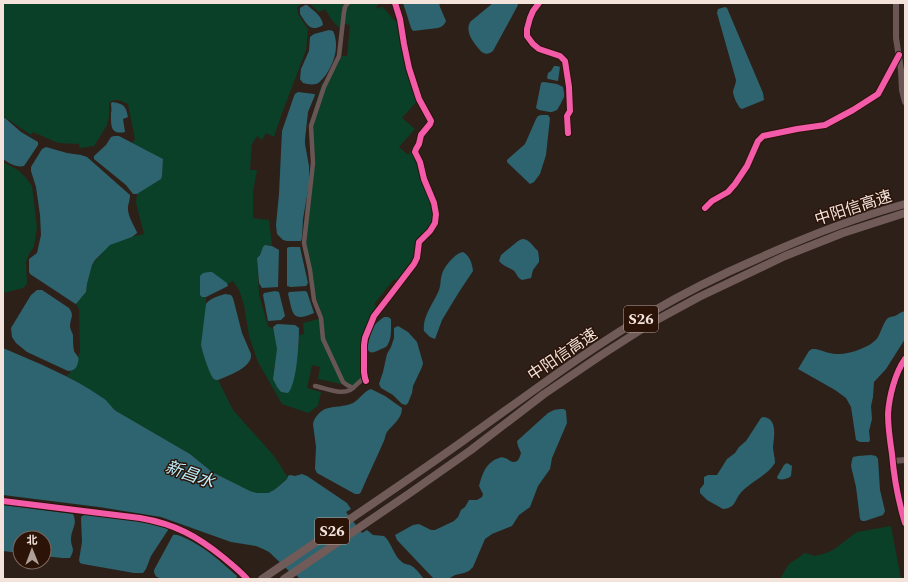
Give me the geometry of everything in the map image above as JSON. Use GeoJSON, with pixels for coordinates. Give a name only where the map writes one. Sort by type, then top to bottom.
{"type":"FeatureCollection","features":[{"type":"Feature","properties":{"kind":"highway","name":"中阳信高速"},"geometry":{"type":"LineString","coordinates":[[262,579],[403,483],[579,359],[663,306],[730,271],[796,241],[850,221],[905,204]]}},
{"type":"Feature","properties":{"kind":"highway","name":"中阳信高速"},"geometry":{"type":"LineString","coordinates":[[284,579],[471,450],[544,394],[615,346],[667,314],[734,279],[800,250],[853,229],[905,213]]}},
{"type":"Feature","properties":{"kind":"street"},"geometry":{"type":"LineString","coordinates":[[348,3],[345,6],[339,56],[324,87],[311,126],[314,163],[304,243],[310,270],[314,300],[321,318],[323,339],[343,382],[353,388]]}},
{"type":"Feature","properties":{"kind":"street"},"geometry":{"type":"LineString","coordinates":[[315,386],[340,392],[349,391],[366,379],[364,345],[365,338],[374,316],[414,264],[417,258],[419,242],[432,228],[436,214],[434,203],[424,179],[422,167],[416,152],[421,135],[431,121],[419,99],[411,74],[400,19],[395,3]]}},
{"type":"Feature","properties":{"kind":"street"},"geometry":{"type":"LineString","coordinates":[[539,3],[532,11],[527,29],[527,36],[539,49],[560,56],[565,61],[569,87],[570,111],[568,116],[568,133]]}},
{"type":"Feature","properties":{"kind":"street"},"geometry":{"type":"LineString","coordinates":[[896,3],[896,30],[902,90],[905,102]]}},
{"type":"Feature","properties":{"kind":"street"},"geometry":{"type":"LineString","coordinates":[[705,208],[712,201],[728,192],[735,184],[746,169],[760,138],[763,136],[797,129],[825,125],[853,110],[878,94],[899,55]]}},
{"type":"Feature","properties":{"kind":"street"},"geometry":{"type":"LineString","coordinates":[[905,359],[895,380],[889,407],[888,424],[892,462],[898,496],[905,523]]}},
{"type":"Feature","properties":{"kind":"street"},"geometry":{"type":"LineString","coordinates":[[892,462],[905,460]]}},
{"type":"Feature","properties":{"kind":"street"},"geometry":{"type":"LineString","coordinates":[[3,501],[140,518],[166,524],[198,539],[240,571],[247,579]]}},
{"type":"Feature","properties":{"kind":"green space"},"geometry":{"type":"Polygon","coordinates":[[[3,3],[303,3],[297,7],[298,14],[308,29],[306,50],[274,137],[266,133],[262,140],[257,136],[252,144],[250,170],[257,170],[253,192],[253,218],[269,220],[272,245],[264,247],[257,258],[259,295],[268,326],[273,329],[276,339],[277,355],[274,378],[278,388],[283,393],[299,344],[299,335],[304,334],[303,323],[323,318],[313,289],[306,243],[312,164],[309,126],[322,83],[327,83],[342,56],[347,56],[350,25],[345,24],[340,29],[325,9],[319,12],[309,3],[379,3],[376,7],[379,9],[382,6],[395,21],[398,18],[402,48],[418,100],[402,118],[415,129],[399,147],[408,155],[411,151],[421,166],[434,212],[433,221],[430,228],[420,238],[412,264],[399,282],[394,279],[374,304],[377,307],[373,311],[362,343],[361,378],[353,386],[318,379],[320,367],[312,365],[307,388],[321,392],[318,406],[308,413],[282,404],[258,362],[249,336],[244,305],[239,290],[233,281],[202,297],[206,297],[206,316],[201,345],[202,350],[215,379],[218,380],[233,410],[274,456],[288,478],[274,490],[268,493],[257,493],[250,491],[212,472],[190,454],[116,411],[103,398],[67,376],[73,370],[80,352],[79,309],[76,304],[86,292],[92,265],[107,247],[112,244],[144,234],[136,203],[137,194],[160,179],[162,176],[163,159],[132,143],[135,139],[128,104],[118,100],[111,101],[109,103],[107,125],[94,146],[80,148],[79,144],[58,143],[33,132],[31,135],[3,116],[3,3]]]}},
{"type":"Feature","properties":{"kind":"green space"},"geometry":{"type":"Polygon","coordinates":[[[3,162],[18,170],[32,186],[37,227],[34,246],[26,262],[27,284],[23,288],[3,293],[3,162]]]}},
{"type":"Feature","properties":{"kind":"green space"},"geometry":{"type":"Polygon","coordinates":[[[891,526],[901,579],[780,579],[789,564],[805,553],[815,556],[826,553],[833,550],[857,532],[891,526]]]}},
{"type":"Feature","properties":{"kind":"water"},"geometry":{"type":"Polygon","coordinates":[[[403,3],[439,3],[446,21],[443,26],[439,28],[413,31],[403,3]]]}},
{"type":"Feature","properties":{"kind":"water"},"geometry":{"type":"Polygon","coordinates":[[[493,3],[517,3],[518,5],[493,51],[486,54],[481,51],[472,40],[468,29],[470,22],[493,3]]]}},
{"type":"Feature","properties":{"kind":"water"},"geometry":{"type":"Polygon","coordinates":[[[305,5],[317,14],[323,25],[312,28],[307,24],[300,14],[300,8],[305,5]]]}},
{"type":"Feature","properties":{"kind":"water"},"geometry":{"type":"Polygon","coordinates":[[[725,7],[727,8],[763,93],[764,100],[742,109],[740,108],[734,95],[733,91],[736,80],[717,13],[718,9],[725,7]]]}},
{"type":"Feature","properties":{"kind":"water"},"geometry":{"type":"Polygon","coordinates":[[[329,30],[333,31],[336,43],[335,55],[331,66],[319,83],[303,83],[300,79],[301,69],[309,51],[310,37],[314,34],[329,30]]]}},
{"type":"Feature","properties":{"kind":"water"},"geometry":{"type":"Polygon","coordinates":[[[554,66],[560,67],[558,81],[547,78],[548,73],[554,66]]]}},
{"type":"Feature","properties":{"kind":"water"},"geometry":{"type":"Polygon","coordinates":[[[541,83],[557,84],[563,87],[564,97],[557,110],[552,112],[539,110],[536,108],[541,83]]]}},
{"type":"Feature","properties":{"kind":"water"},"geometry":{"type":"Polygon","coordinates":[[[298,92],[315,95],[308,112],[305,139],[309,166],[309,184],[301,241],[287,241],[283,240],[277,234],[276,225],[282,131],[294,96],[298,92]]]}},
{"type":"Feature","properties":{"kind":"water"},"geometry":{"type":"Polygon","coordinates":[[[113,102],[124,106],[126,110],[128,117],[123,119],[125,132],[116,132],[112,128],[111,103],[113,102]]]}},
{"type":"Feature","properties":{"kind":"water"},"geometry":{"type":"Polygon","coordinates":[[[541,115],[548,115],[550,118],[546,155],[540,174],[534,182],[530,184],[507,162],[507,160],[525,144],[536,119],[541,115]]]}},
{"type":"Feature","properties":{"kind":"water"},"geometry":{"type":"Polygon","coordinates":[[[3,118],[5,118],[21,132],[38,142],[38,145],[24,166],[10,164],[3,159],[3,118]]]}},
{"type":"Feature","properties":{"kind":"water"},"geometry":{"type":"Polygon","coordinates":[[[119,136],[163,159],[161,179],[137,194],[133,194],[126,185],[94,159],[94,156],[106,145],[111,137],[119,136]]]}},
{"type":"Feature","properties":{"kind":"water"},"geometry":{"type":"Polygon","coordinates":[[[46,147],[87,157],[130,195],[128,213],[137,233],[132,237],[110,245],[95,260],[92,265],[86,292],[76,304],[29,272],[29,259],[37,253],[41,235],[36,187],[31,167],[42,149],[46,147]]]}},
{"type":"Feature","properties":{"kind":"water"},"geometry":{"type":"Polygon","coordinates":[[[522,239],[529,242],[538,251],[539,262],[533,270],[531,278],[522,280],[513,270],[499,261],[501,255],[522,239]]]}},
{"type":"Feature","properties":{"kind":"water"},"geometry":{"type":"Polygon","coordinates":[[[265,245],[272,246],[279,250],[278,287],[262,288],[259,283],[257,258],[265,245]]]}},
{"type":"Feature","properties":{"kind":"water"},"geometry":{"type":"Polygon","coordinates":[[[300,247],[308,283],[306,286],[287,286],[287,248],[300,247]]]}},
{"type":"Feature","properties":{"kind":"water"},"geometry":{"type":"Polygon","coordinates":[[[463,252],[470,260],[473,271],[442,320],[435,339],[430,337],[424,331],[425,320],[439,290],[443,271],[453,258],[463,252]]]}},
{"type":"Feature","properties":{"kind":"water"},"geometry":{"type":"Polygon","coordinates":[[[212,272],[227,283],[228,286],[206,297],[202,297],[200,295],[200,276],[203,273],[212,272]]]}},
{"type":"Feature","properties":{"kind":"water"},"geometry":{"type":"Polygon","coordinates":[[[37,290],[42,290],[69,308],[71,311],[72,315],[70,327],[73,335],[74,351],[78,356],[77,366],[74,370],[68,371],[27,352],[16,343],[12,337],[11,328],[31,295],[37,290]]]}},
{"type":"Feature","properties":{"kind":"water"},"geometry":{"type":"Polygon","coordinates":[[[275,291],[279,292],[285,316],[281,320],[268,321],[263,295],[264,293],[275,291]]]}},
{"type":"Feature","properties":{"kind":"water"},"geometry":{"type":"Polygon","coordinates":[[[289,292],[307,292],[314,313],[301,317],[294,314],[292,311],[288,294],[289,292]]]}},
{"type":"Feature","properties":{"kind":"water"},"geometry":{"type":"Polygon","coordinates":[[[225,294],[231,295],[233,298],[242,333],[251,354],[251,359],[244,367],[217,380],[212,377],[210,373],[201,345],[206,304],[217,296],[225,294]]]}},
{"type":"Feature","properties":{"kind":"water"},"geometry":{"type":"Polygon","coordinates":[[[905,311],[905,339],[886,369],[874,382],[871,406],[872,419],[869,431],[870,440],[869,442],[860,442],[856,440],[851,407],[846,398],[798,369],[809,351],[812,349],[833,354],[841,354],[853,352],[871,344],[878,337],[888,318],[905,311]]]}},
{"type":"Feature","properties":{"kind":"water"},"geometry":{"type":"Polygon","coordinates":[[[384,317],[391,319],[391,332],[388,345],[374,352],[370,352],[368,345],[373,329],[384,317]]]}},
{"type":"Feature","properties":{"kind":"water"},"geometry":{"type":"Polygon","coordinates":[[[277,324],[295,325],[299,328],[298,352],[294,381],[288,393],[281,392],[273,379],[277,349],[273,327],[277,324]]]}},
{"type":"Feature","properties":{"kind":"water"},"geometry":{"type":"Polygon","coordinates":[[[398,326],[408,332],[417,342],[423,363],[406,405],[402,404],[393,395],[381,388],[379,384],[387,354],[394,338],[394,328],[398,326]]]}},
{"type":"Feature","properties":{"kind":"water","name":"新昌水"},"geometry":{"type":"Polygon","coordinates":[[[3,348],[54,370],[79,383],[105,399],[116,411],[190,454],[212,472],[250,491],[257,493],[268,493],[279,486],[290,475],[295,476],[302,474],[307,476],[347,503],[351,509],[346,512],[362,533],[367,530],[373,535],[384,536],[399,559],[418,571],[424,579],[300,579],[290,572],[269,552],[263,549],[256,546],[231,542],[161,517],[99,507],[3,495],[3,348]]]}},
{"type":"Feature","properties":{"kind":"water"},"geometry":{"type":"Polygon","coordinates":[[[371,389],[385,396],[402,408],[402,412],[399,418],[386,433],[384,442],[361,492],[359,494],[355,494],[317,473],[315,469],[316,447],[313,424],[316,417],[323,410],[353,403],[366,391],[371,389]]]}},
{"type":"Feature","properties":{"kind":"water"},"geometry":{"type":"Polygon","coordinates":[[[564,409],[566,411],[567,423],[552,458],[550,469],[538,486],[530,507],[519,515],[512,526],[492,534],[485,539],[473,567],[469,571],[455,575],[448,579],[434,579],[397,540],[395,535],[413,525],[419,524],[431,530],[435,530],[454,521],[469,500],[477,500],[482,497],[483,494],[479,486],[483,473],[488,465],[501,457],[514,462],[518,460],[521,453],[517,441],[548,413],[564,409]]]}},
{"type":"Feature","properties":{"kind":"water"},"geometry":{"type":"Polygon","coordinates":[[[763,417],[768,418],[773,424],[773,449],[775,463],[767,472],[743,490],[732,506],[723,509],[707,500],[700,493],[700,489],[704,484],[704,477],[708,475],[717,475],[727,459],[746,441],[763,417]]]}},
{"type":"Feature","properties":{"kind":"water"},"geometry":{"type":"Polygon","coordinates":[[[871,455],[876,456],[878,459],[880,490],[885,511],[883,515],[862,521],[860,519],[856,487],[851,466],[853,457],[871,455]]]}},
{"type":"Feature","properties":{"kind":"water"},"geometry":{"type":"Polygon","coordinates":[[[787,463],[792,466],[791,476],[785,479],[778,479],[777,477],[784,465],[787,463]]]}},
{"type":"Feature","properties":{"kind":"water"},"geometry":{"type":"Polygon","coordinates":[[[3,505],[73,514],[75,524],[71,539],[73,550],[70,558],[52,557],[52,530],[12,530],[12,552],[3,551],[3,505]]]}},
{"type":"Feature","properties":{"kind":"water"},"geometry":{"type":"Polygon","coordinates":[[[87,514],[152,523],[168,530],[151,556],[143,573],[134,573],[83,564],[80,563],[79,560],[82,542],[81,518],[87,514]]]}},
{"type":"Feature","properties":{"kind":"water"},"geometry":{"type":"Polygon","coordinates":[[[173,535],[185,538],[206,550],[237,576],[236,579],[163,579],[155,575],[154,570],[173,535]]]}},
{"type":"Feature","properties":{"kind":"cycle path"},"geometry":{"type":"LineString","coordinates":[[366,381],[364,372],[364,345],[365,338],[374,316],[414,264],[417,258],[419,242],[430,231],[435,223],[436,214],[434,203],[415,152],[421,135],[431,121],[419,99],[409,68],[400,19],[395,3]]}},
{"type":"Feature","properties":{"kind":"cycle path"},"geometry":{"type":"LineString","coordinates":[[539,3],[530,18],[527,36],[539,49],[560,56],[565,61],[569,87],[570,111],[567,116],[568,133]]}},
{"type":"Feature","properties":{"kind":"cycle path"},"geometry":{"type":"LineString","coordinates":[[705,208],[712,201],[728,192],[735,184],[747,166],[758,141],[763,136],[825,125],[853,110],[878,94],[899,55]]}},
{"type":"Feature","properties":{"kind":"cycle path"},"geometry":{"type":"LineString","coordinates":[[905,359],[898,371],[893,385],[888,414],[895,480],[905,523]]}},
{"type":"Feature","properties":{"kind":"cycle path"},"geometry":{"type":"LineString","coordinates":[[3,501],[140,518],[175,527],[204,543],[224,558],[247,579]]}}]}
